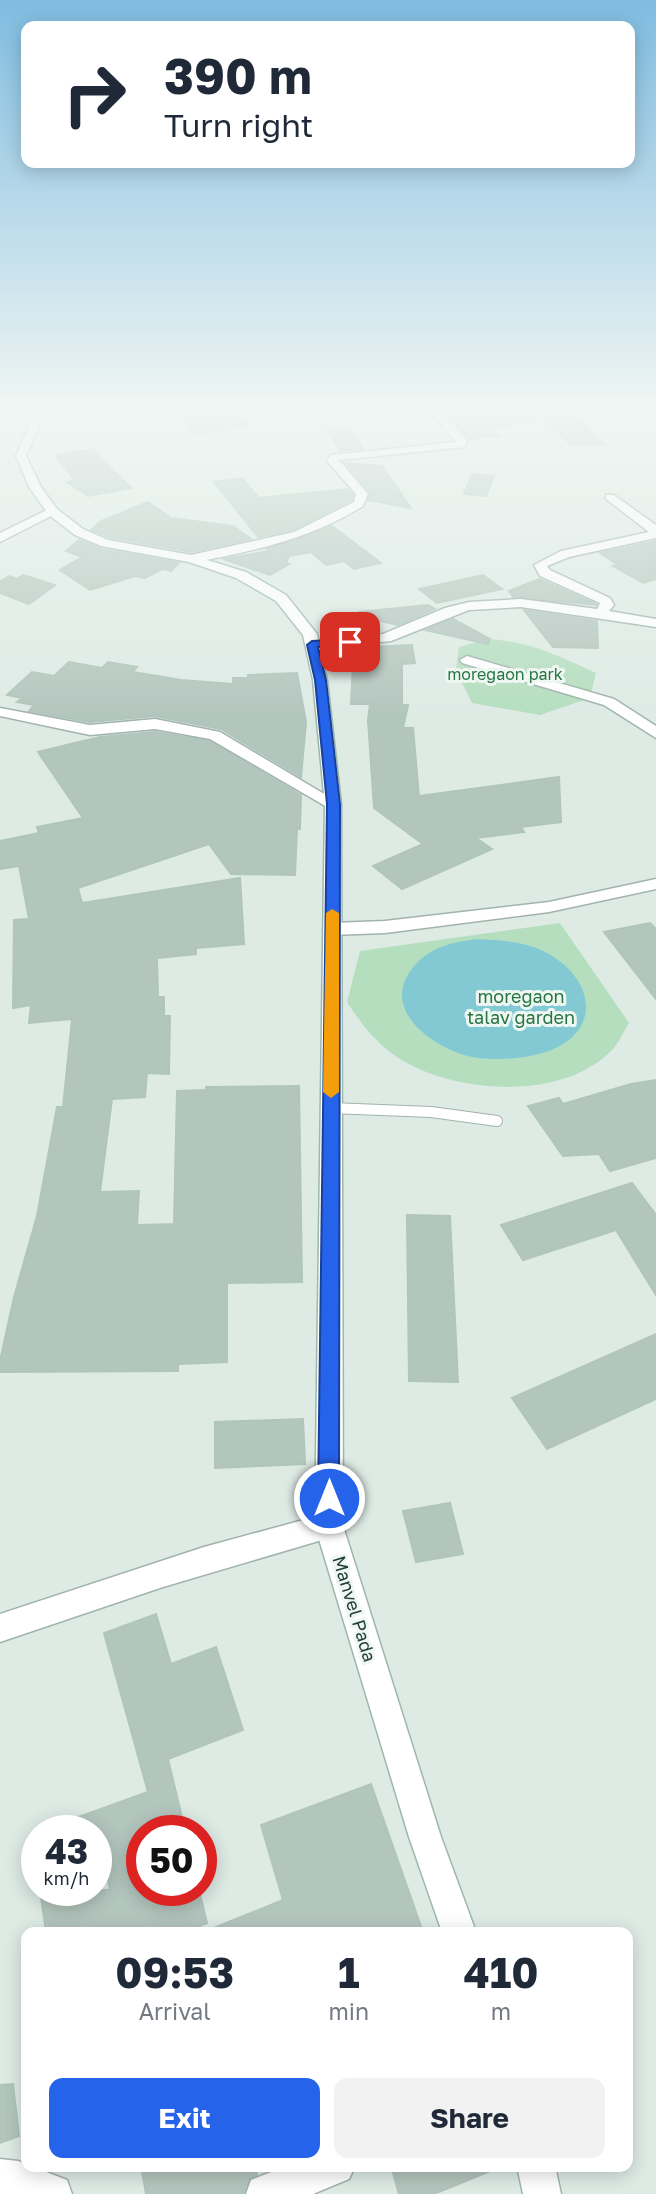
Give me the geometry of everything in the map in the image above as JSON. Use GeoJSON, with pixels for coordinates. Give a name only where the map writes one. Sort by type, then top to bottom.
{"type":"FeatureCollection","features":[{"type":"Feature","properties":{"kind":"street"},"geometry":{"type":"LineString","coordinates":[[0,538],[52,512]]}},
{"type":"Feature","properties":{"kind":"street","name":"Manvel Pada"},"geometry":{"type":"LineString","coordinates":[[54,512],[79,531],[105,543],[191,559],[241,575],[281,598],[310,634],[320,680],[333,804],[329,1526],[425,1837],[457,1927]]}},
{"type":"Feature","properties":{"kind":"street"},"geometry":{"type":"LineString","coordinates":[[191,559],[282,542],[324,526],[346,512]]}},
{"type":"Feature","properties":{"kind":"street"},"geometry":{"type":"LineString","coordinates":[[630,512],[656,532]]}},
{"type":"Feature","properties":{"kind":"street"},"geometry":{"type":"LineString","coordinates":[[601,614],[607,605],[605,601],[545,573],[540,569],[540,565],[565,554],[656,532]]}},
{"type":"Feature","properties":{"kind":"street"},"geometry":{"type":"LineString","coordinates":[[312,645],[386,638],[450,611],[469,606],[521,603],[656,623]]}},
{"type":"Feature","properties":{"kind":"street"},"geometry":{"type":"LineString","coordinates":[[467,660],[609,702],[656,733]]}},
{"type":"Feature","properties":{"kind":"street"},"geometry":{"type":"LineString","coordinates":[[0,712],[90,730],[155,724],[215,736],[333,804]]}},
{"type":"Feature","properties":{"kind":"street"},"geometry":{"type":"LineString","coordinates":[[332,929],[385,927],[550,908],[656,884]]}},
{"type":"Feature","properties":{"kind":"street"},"geometry":{"type":"LineString","coordinates":[[0,1628],[152,1577],[329,1526]]}},
{"type":"Feature","properties":{"kind":"street"},"geometry":{"type":"LineString","coordinates":[[265,2194],[322,2172]]}},
{"type":"Feature","properties":{"kind":"street"},"geometry":{"type":"LineString","coordinates":[[537,2172],[542,2194]]}},
{"type":"Feature","properties":{"kind":"street"},"geometry":{"type":"LineString","coordinates":[[0,2178],[18,2180],[53,2194]]}},
{"type":"Feature","properties":{"kind":"lane"},"geometry":{"type":"LineString","coordinates":[[331,1108],[431,1112],[497,1121]]}},
{"type":"Feature","properties":{"kind":"green space","name":"moregaon park"},"geometry":{"type":"Polygon","coordinates":[[[489,639],[531,646],[596,673],[590,698],[540,715],[472,703],[456,670],[459,647],[489,639]]]}},
{"type":"Feature","properties":{"kind":"green space","name":"moregaon talav garden"},"geometry":{"type":"Polygon","coordinates":[[[560,923],[629,1023],[612,1050],[591,1067],[565,1078],[537,1085],[507,1087],[476,1085],[447,1079],[397,1057],[375,1039],[347,1002],[360,951],[560,923]]]}},
{"type":"Feature","properties":{"kind":"water"},"geometry":{"type":"Polygon","coordinates":[[[476,939],[527,945],[560,961],[582,988],[586,1003],[585,1017],[578,1031],[565,1043],[546,1052],[521,1058],[495,1059],[463,1055],[432,1039],[418,1028],[408,1015],[403,1001],[403,986],[411,970],[434,950],[476,939]]]}},
{"type":"Feature","properties":{"kind":"building"},"geometry":{"type":"Polygon","coordinates":[[[122,512],[163,512],[171,518],[233,526],[251,539],[191,552],[109,537],[91,530],[101,521],[122,512]]]}},
{"type":"Feature","properties":{"kind":"building"},"geometry":{"type":"Polygon","coordinates":[[[238,512],[328,512],[293,530],[258,537],[238,512]]]}},
{"type":"Feature","properties":{"kind":"building"},"geometry":{"type":"Polygon","coordinates":[[[332,526],[381,563],[354,569],[344,561],[326,565],[311,552],[289,556],[286,563],[289,564],[270,575],[223,559],[269,551],[267,549],[332,526]]]}},
{"type":"Feature","properties":{"kind":"building"},"geometry":{"type":"Polygon","coordinates":[[[79,540],[101,549],[179,563],[171,571],[162,569],[145,578],[135,576],[90,590],[60,570],[82,557],[66,551],[79,540]]]}},
{"type":"Feature","properties":{"kind":"building"},"geometry":{"type":"Polygon","coordinates":[[[656,541],[656,579],[643,583],[613,566],[618,565],[600,553],[656,541]]]}},
{"type":"Feature","properties":{"kind":"building"},"geometry":{"type":"Polygon","coordinates":[[[23,575],[55,585],[29,604],[0,593],[0,582],[9,576],[17,579],[23,575]]]}},
{"type":"Feature","properties":{"kind":"building"},"geometry":{"type":"Polygon","coordinates":[[[483,575],[502,589],[437,603],[419,589],[483,575]]]}},
{"type":"Feature","properties":{"kind":"building"},"geometry":{"type":"Polygon","coordinates":[[[539,579],[596,605],[513,597],[509,591],[539,579]]]}},
{"type":"Feature","properties":{"kind":"building"},"geometry":{"type":"Polygon","coordinates":[[[428,605],[435,609],[398,625],[359,616],[359,612],[428,605]]]}},
{"type":"Feature","properties":{"kind":"building"},"geometry":{"type":"Polygon","coordinates":[[[524,610],[597,621],[598,648],[553,647],[524,610]]]}},
{"type":"Feature","properties":{"kind":"building"},"geometry":{"type":"Polygon","coordinates":[[[453,619],[490,639],[488,644],[425,630],[453,619]]]}},
{"type":"Feature","properties":{"kind":"building"},"geometry":{"type":"Polygon","coordinates":[[[412,645],[415,663],[402,664],[402,705],[408,705],[403,728],[413,728],[419,796],[559,777],[561,822],[521,827],[524,832],[476,838],[492,849],[402,889],[373,866],[423,844],[374,808],[368,720],[370,704],[351,704],[353,665],[350,665],[348,648],[412,645]]]}},
{"type":"Feature","properties":{"kind":"building"},"geometry":{"type":"Polygon","coordinates":[[[69,662],[102,668],[108,662],[137,667],[133,672],[181,680],[233,684],[233,678],[248,678],[248,675],[297,673],[306,722],[301,777],[221,729],[155,716],[90,722],[29,711],[34,705],[17,702],[22,698],[7,695],[32,672],[54,676],[69,662]]]}},
{"type":"Feature","properties":{"kind":"building"},"geometry":{"type":"Polygon","coordinates":[[[155,732],[209,741],[301,795],[295,875],[231,874],[209,844],[78,888],[82,903],[240,878],[244,944],[196,948],[196,954],[157,958],[158,997],[164,997],[164,1016],[170,1016],[169,1074],[147,1073],[145,1097],[112,1099],[100,1192],[139,1191],[137,1225],[174,1224],[177,1091],[206,1090],[206,1087],[299,1086],[302,1282],[227,1283],[227,1362],[178,1364],[178,1371],[0,1372],[14,1297],[37,1216],[57,1107],[63,1107],[72,1019],[29,1023],[31,1005],[13,1008],[14,920],[29,919],[19,866],[0,869],[0,841],[39,833],[37,827],[83,818],[38,752],[100,737],[155,732]]]}},
{"type":"Feature","properties":{"kind":"building"},"geometry":{"type":"Polygon","coordinates":[[[650,923],[656,929],[656,999],[604,932],[650,923]]]}},
{"type":"Feature","properties":{"kind":"building"},"geometry":{"type":"Polygon","coordinates":[[[656,1080],[656,1158],[610,1171],[599,1154],[563,1156],[528,1106],[559,1098],[563,1104],[631,1084],[656,1080]]]}},
{"type":"Feature","properties":{"kind":"building"},"geometry":{"type":"Polygon","coordinates":[[[632,1183],[656,1215],[656,1295],[616,1230],[523,1260],[501,1225],[632,1183]]]}},
{"type":"Feature","properties":{"kind":"building"},"geometry":{"type":"Polygon","coordinates":[[[407,1215],[450,1216],[458,1382],[409,1381],[407,1215]]]}},
{"type":"Feature","properties":{"kind":"building"},"geometry":{"type":"Polygon","coordinates":[[[656,1334],[656,1399],[547,1449],[512,1398],[656,1334]]]}},
{"type":"Feature","properties":{"kind":"building"},"geometry":{"type":"Polygon","coordinates":[[[303,1419],[305,1464],[215,1468],[215,1422],[303,1419]]]}},
{"type":"Feature","properties":{"kind":"building"},"geometry":{"type":"Polygon","coordinates":[[[450,1503],[463,1554],[416,1562],[403,1511],[450,1503]]]}},
{"type":"Feature","properties":{"kind":"building"},"geometry":{"type":"Polygon","coordinates":[[[156,1614],[171,1664],[216,1647],[243,1730],[168,1759],[181,1815],[126,1815],[126,1906],[203,1906],[207,1923],[196,1927],[45,1927],[42,1906],[112,1906],[112,1815],[84,1815],[148,1792],[104,1633],[156,1614]]]}},
{"type":"Feature","properties":{"kind":"building"},"geometry":{"type":"Polygon","coordinates":[[[371,1784],[421,1927],[216,1927],[283,1900],[261,1825],[371,1784]]]}},
{"type":"Feature","properties":{"kind":"building"},"geometry":{"type":"Polygon","coordinates":[[[13,2084],[19,2136],[0,2143],[0,2085],[13,2084]]]}},
{"type":"Feature","properties":{"kind":"building"},"geometry":{"type":"Polygon","coordinates":[[[142,2172],[256,2172],[257,2175],[249,2179],[244,2194],[146,2194],[142,2172]]]}},
{"type":"Feature","properties":{"kind":"building"},"geometry":{"type":"Polygon","coordinates":[[[393,2172],[488,2172],[434,2194],[399,2194],[393,2172]]]}},
{"type":"Feature","properties":{"kind":"slow traffic"},"geometry":{"type":"LineString","coordinates":[[331,1092],[332,913]]}},
{"type":"Feature","properties":{"kind":"route"},"geometry":{"type":"LineString","coordinates":[[329,1498],[333,804],[320,680],[312,645],[350,642]]}}]}
